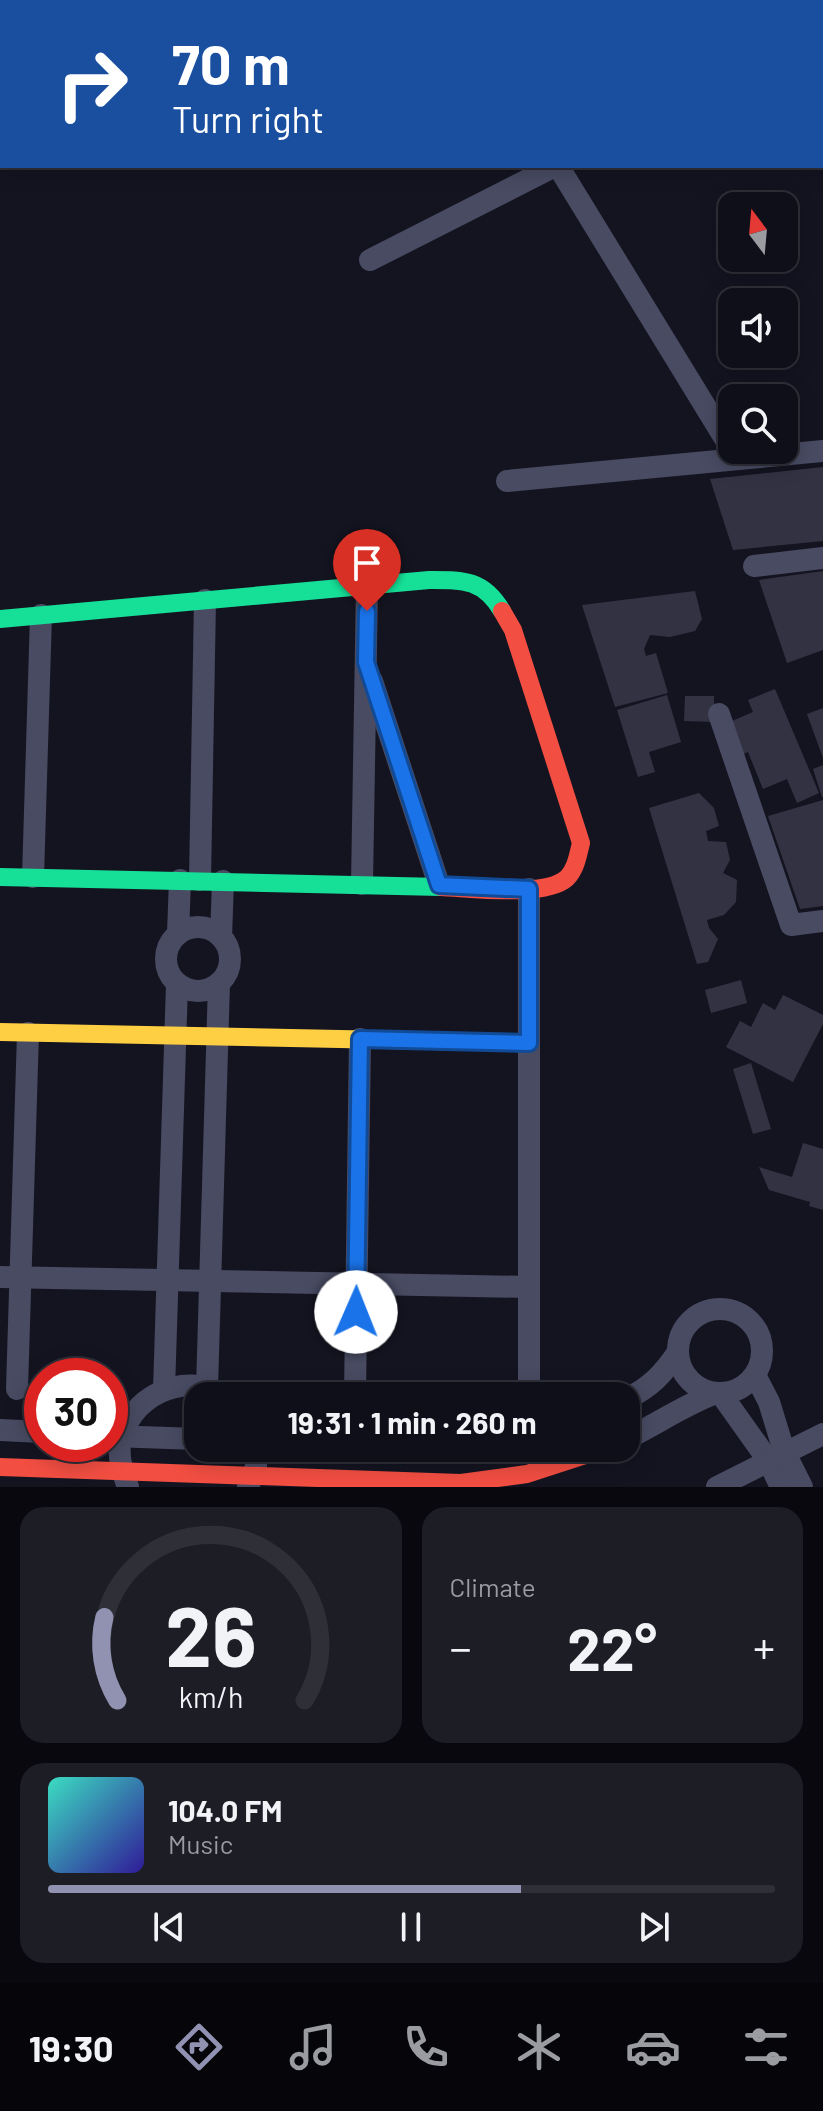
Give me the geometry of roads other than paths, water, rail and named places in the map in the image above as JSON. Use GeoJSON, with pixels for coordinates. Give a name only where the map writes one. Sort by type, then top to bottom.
{"type":"FeatureCollection","features":[{"type":"Feature","properties":{"kind":"street"},"geometry":{"type":"LineString","coordinates":[[370,260],[553,168]]}},
{"type":"Feature","properties":{"kind":"street"},"geometry":{"type":"LineString","coordinates":[[558,168],[718,427]]}},
{"type":"Feature","properties":{"kind":"street"},"geometry":{"type":"LineString","coordinates":[[798,452],[823,451]]}},
{"type":"Feature","properties":{"kind":"street"},"geometry":{"type":"LineString","coordinates":[[507,481],[718,455]]}},
{"type":"Feature","properties":{"kind":"street"},"geometry":{"type":"LineString","coordinates":[[754,566],[823,558]]}},
{"type":"Feature","properties":{"kind":"street"},"geometry":{"type":"LineString","coordinates":[[0,619],[429,580],[467,580],[493,596],[513,630],[581,843],[575,870],[555,886],[529,889],[0,877]]}},
{"type":"Feature","properties":{"kind":"street"},"geometry":{"type":"LineString","coordinates":[[362,884],[367,586]]}},
{"type":"Feature","properties":{"kind":"street"},"geometry":{"type":"LineString","coordinates":[[201,880],[178,934],[167,948],[165,959],[166,969],[177,984],[196,992],[207,991],[219,983],[230,961],[229,949],[221,937],[201,880],[205,600]]}},
{"type":"Feature","properties":{"kind":"street"},"geometry":{"type":"LineString","coordinates":[[33,877],[41,615]]}},
{"type":"Feature","properties":{"kind":"street"},"geometry":{"type":"LineString","coordinates":[[366,662],[439,885]]}},
{"type":"Feature","properties":{"kind":"street"},"geometry":{"type":"LineString","coordinates":[[719,714],[791,925],[823,921]]}},
{"type":"Feature","properties":{"kind":"street"},"geometry":{"type":"LineString","coordinates":[[529,889],[529,1382]]}},
{"type":"Feature","properties":{"kind":"street"},"geometry":{"type":"LineString","coordinates":[[178,934],[193,927],[204,928],[221,937]]}},
{"type":"Feature","properties":{"kind":"street"},"geometry":{"type":"LineString","coordinates":[[215,1382],[210,1281],[219,983]]}},
{"type":"Feature","properties":{"kind":"street"},"geometry":{"type":"LineString","coordinates":[[164,1390],[177,984]]}},
{"type":"Feature","properties":{"kind":"street"},"geometry":{"type":"LineString","coordinates":[[0,1032],[529,1043]]}},
{"type":"Feature","properties":{"kind":"street"},"geometry":{"type":"LineString","coordinates":[[17,1389],[10,1277],[28,1033]]}},
{"type":"Feature","properties":{"kind":"street"},"geometry":{"type":"LineString","coordinates":[[355,1382],[360,1039]]}},
{"type":"Feature","properties":{"kind":"street"},"geometry":{"type":"LineString","coordinates":[[10,1277],[528,1287]]}},
{"type":"Feature","properties":{"kind":"street"},"geometry":{"type":"LineString","coordinates":[[640,1432],[690,1403],[719,1393],[746,1385],[755,1375],[763,1349],[759,1335],[751,1323],[725,1309],[710,1310],[697,1316],[687,1326],[680,1339],[680,1366],[696,1386],[719,1393],[802,1487]]}},
{"type":"Feature","properties":{"kind":"street"},"geometry":{"type":"LineString","coordinates":[[640,1393],[664,1374],[678,1352]]}},
{"type":"Feature","properties":{"kind":"street"},"geometry":{"type":"LineString","coordinates":[[755,1375],[769,1402],[781,1487]]}},
{"type":"Feature","properties":{"kind":"street"},"geometry":{"type":"LineString","coordinates":[[128,1421],[138,1406],[155,1393],[184,1386]]}},
{"type":"Feature","properties":{"kind":"street"},"geometry":{"type":"LineString","coordinates":[[0,1430],[24,1431]]}},
{"type":"Feature","properties":{"kind":"street"},"geometry":{"type":"LineString","coordinates":[[717,1487],[823,1434]]}},
{"type":"Feature","properties":{"kind":"street"},"geometry":{"type":"LineString","coordinates":[[128,1436],[184,1438]]}},
{"type":"Feature","properties":{"kind":"street"},"geometry":{"type":"LineString","coordinates":[[250,1482],[256,1462]]}},
{"type":"Feature","properties":{"kind":"street"},"geometry":{"type":"LineString","coordinates":[[0,1467],[125,1479],[461,1483],[527,1474],[564,1462]]}}]}
